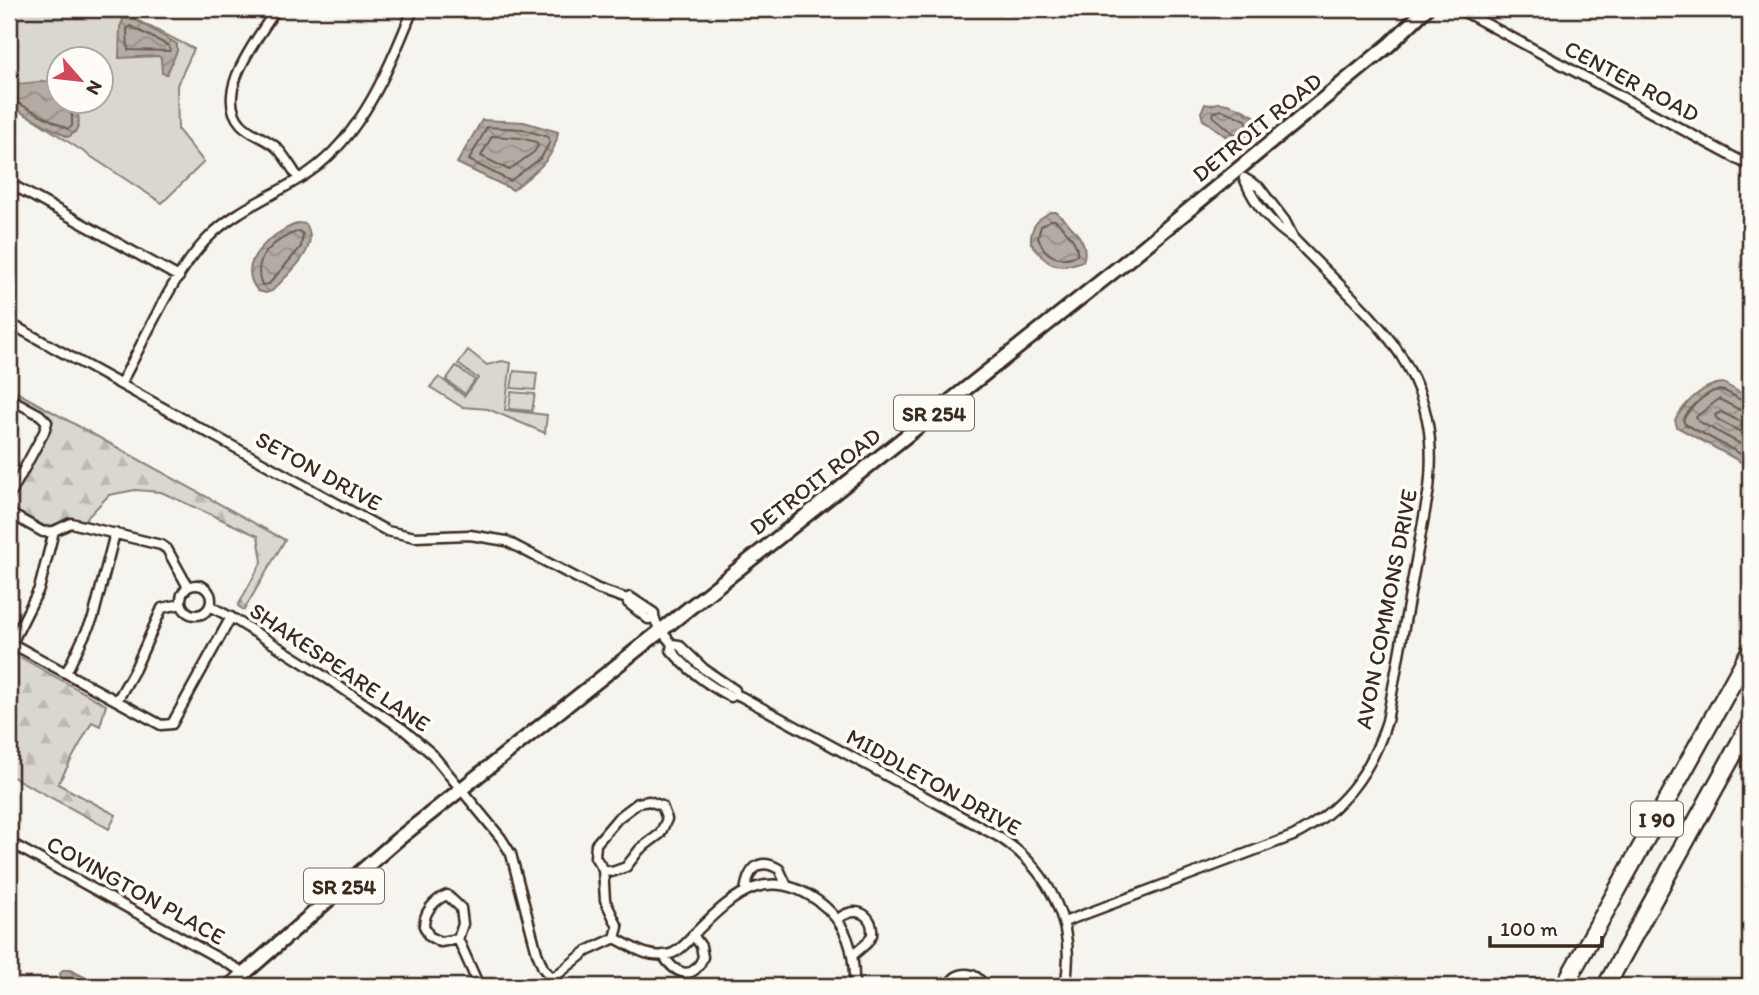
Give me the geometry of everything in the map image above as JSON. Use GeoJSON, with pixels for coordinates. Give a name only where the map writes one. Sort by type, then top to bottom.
{"type":"FeatureCollection","features":[{"type":"Feature","properties":{"kind":"highway","name":"I 90"},"geometry":{"type":"LineString","coordinates":[[1564,986],[1750,651]]}},
{"type":"Feature","properties":{"kind":"highway","name":"I 90"},"geometry":{"type":"LineString","coordinates":[[1606,986],[1750,724]]}},
{"type":"Feature","properties":{"kind":"main road","name":"DETROIT ROAD"},"geometry":{"type":"LineString","coordinates":[[230,986],[397,840],[1241,176],[1426,9]]}},
{"type":"Feature","properties":{"kind":"street"},"geometry":{"type":"LineString","coordinates":[[276,9],[238,72],[231,89],[231,98],[233,111],[242,126],[277,148],[299,179]]}},
{"type":"Feature","properties":{"kind":"street"},"geometry":{"type":"LineString","coordinates":[[121,383],[179,277],[200,246],[220,227],[299,179],[332,155],[357,124],[395,54],[413,9]]}},
{"type":"Feature","properties":{"kind":"street","name":"CENTER ROAD"},"geometry":{"type":"LineString","coordinates":[[1459,9],[1750,166]]}},
{"type":"Feature","properties":{"kind":"street","name":"AVON COMMONS DRIVE"},"geometry":{"type":"LineString","coordinates":[[1064,922],[1306,829],[1338,806],[1356,786],[1380,743],[1387,721],[1429,489],[1432,463],[1429,423],[1416,381],[1397,348],[1294,239],[1278,228],[1250,193],[1241,176]]}},
{"type":"Feature","properties":{"kind":"street"},"geometry":{"type":"LineString","coordinates":[[9,183],[179,277]]}},
{"type":"Feature","properties":{"kind":"street","name":"SETON DRIVE"},"geometry":{"type":"LineString","coordinates":[[9,323],[387,531],[415,537],[470,535],[512,543],[587,583],[626,599],[630,597],[641,602],[654,613],[661,630]]}},
{"type":"Feature","properties":{"kind":"street"},"geometry":{"type":"LineString","coordinates":[[9,398],[40,415],[47,422],[9,497]]}},
{"type":"Feature","properties":{"kind":"street"},"geometry":{"type":"LineString","coordinates":[[9,513],[43,532],[54,531],[71,523],[161,545],[167,549],[188,587],[182,594],[181,604],[162,608],[117,701]]}},
{"type":"Feature","properties":{"kind":"street"},"geometry":{"type":"LineString","coordinates":[[54,531],[39,589],[10,643],[161,725],[172,724],[231,617]]}},
{"type":"Feature","properties":{"kind":"street"},"geometry":{"type":"LineString","coordinates":[[66,673],[93,618],[115,533]]}},
{"type":"Feature","properties":{"kind":"street","name":"SHAKESPEARE LANE"},"geometry":{"type":"LineString","coordinates":[[181,604],[185,611],[195,615],[202,614],[209,606],[210,595],[205,589],[198,585],[188,587]]}},
{"type":"Feature","properties":{"kind":"street","name":"SHAKESPEARE LANE"},"geometry":{"type":"LineString","coordinates":[[209,606],[231,617],[403,729],[432,754],[511,854],[537,953],[543,968],[554,983]]}},
{"type":"Feature","properties":{"kind":"street","name":"MIDDLETON DRIVE"},"geometry":{"type":"LineString","coordinates":[[661,630],[672,644],[679,645],[704,669],[736,690],[736,694],[1009,844],[1028,860],[1045,881],[1064,922],[1068,949],[1065,986]]}},
{"type":"Feature","properties":{"kind":"street"},"geometry":{"type":"LineString","coordinates":[[543,986],[554,983],[593,947],[615,938],[618,931],[605,900],[603,869],[595,857],[596,844],[618,818],[643,800],[662,806],[667,819],[660,834],[640,849],[622,869],[612,872],[603,869]]}},
{"type":"Feature","properties":{"kind":"street","name":"COVINGTON PLACE"},"geometry":{"type":"LineString","coordinates":[[9,842],[245,972]]}},
{"type":"Feature","properties":{"kind":"street"},"geometry":{"type":"LineString","coordinates":[[745,891],[749,873],[755,867],[765,864],[779,869],[787,886]]}},
{"type":"Feature","properties":{"kind":"street"},"geometry":{"type":"LineString","coordinates":[[615,938],[646,954],[673,953],[725,904],[745,891],[766,885],[787,886],[816,900],[837,920],[849,940],[853,955],[854,986]]}},
{"type":"Feature","properties":{"kind":"street"},"geometry":{"type":"LineString","coordinates":[[458,939],[440,942],[429,936],[424,926],[428,911],[443,896],[447,895],[461,908],[463,924],[458,939],[479,986]]}},
{"type":"Feature","properties":{"kind":"street"},"geometry":{"type":"LineString","coordinates":[[837,920],[854,910],[870,920],[872,935],[853,955]]}},
{"type":"Feature","properties":{"kind":"street"},"geometry":{"type":"LineString","coordinates":[[663,955],[678,972],[687,973],[695,969],[703,957],[699,942],[693,935]]}},
{"type":"Feature","properties":{"kind":"street"},"geometry":{"type":"LineString","coordinates":[[948,986],[955,977],[968,973],[977,977],[984,986]]}},
{"type":"Feature","properties":{"kind":"green space"},"geometry":{"type":"Polygon","coordinates":[[[9,9],[115,9],[194,49],[177,85],[178,130],[204,162],[162,203],[9,103],[9,9]]]}},
{"type":"Feature","properties":{"kind":"green space"},"geometry":{"type":"Polygon","coordinates":[[[468,350],[487,365],[502,361],[511,363],[505,410],[547,415],[545,433],[488,409],[462,407],[430,387],[439,377],[464,396],[479,377],[458,364],[468,350]]]}},
{"type":"Feature","properties":{"kind":"green space"},"geometry":{"type":"Polygon","coordinates":[[[456,366],[475,380],[465,394],[446,380],[456,366]]]}},
{"type":"Feature","properties":{"kind":"green space"},"geometry":{"type":"Polygon","coordinates":[[[514,371],[537,373],[535,390],[511,388],[514,371]]]}},
{"type":"Feature","properties":{"kind":"green space"},"geometry":{"type":"Polygon","coordinates":[[[9,388],[285,540],[244,610],[238,606],[262,561],[258,536],[161,492],[135,490],[109,495],[85,520],[71,520],[49,528],[9,509],[9,503],[49,423],[9,395],[9,388]]]}},
{"type":"Feature","properties":{"kind":"green space"},"geometry":{"type":"Polygon","coordinates":[[[511,392],[535,394],[532,411],[509,409],[511,392]]]}},
{"type":"Feature","properties":{"kind":"green space"},"geometry":{"type":"Polygon","coordinates":[[[9,651],[106,705],[100,726],[92,722],[58,784],[116,815],[109,829],[9,775],[9,651]]]}},
{"type":"Feature","properties":{"kind":"water"},"geometry":{"type":"Polygon","coordinates":[[[124,18],[137,21],[177,44],[177,51],[167,74],[162,73],[161,58],[158,56],[119,58],[120,27],[124,18]]]}},
{"type":"Feature","properties":{"kind":"water"},"geometry":{"type":"Polygon","coordinates":[[[46,81],[46,116],[78,116],[77,130],[68,137],[9,106],[9,85],[46,81]]]}},
{"type":"Feature","properties":{"kind":"water"},"geometry":{"type":"Polygon","coordinates":[[[1217,103],[1240,108],[1261,120],[1261,123],[1239,144],[1235,143],[1203,120],[1201,112],[1205,104],[1217,103]]]}},
{"type":"Feature","properties":{"kind":"water"},"geometry":{"type":"Polygon","coordinates":[[[482,120],[524,122],[558,132],[556,142],[542,165],[513,190],[457,163],[482,120]]]}},
{"type":"Feature","properties":{"kind":"water"},"geometry":{"type":"Polygon","coordinates":[[[1050,212],[1056,212],[1077,234],[1084,247],[1083,261],[1066,266],[1053,264],[1042,257],[1031,243],[1035,224],[1050,212]]]}},
{"type":"Feature","properties":{"kind":"water"},"geometry":{"type":"Polygon","coordinates":[[[298,223],[306,224],[310,233],[306,252],[294,269],[272,291],[258,291],[250,269],[253,259],[268,241],[298,223]]]}},
{"type":"Feature","properties":{"kind":"water"},"geometry":{"type":"Polygon","coordinates":[[[1723,383],[1750,398],[1750,467],[1677,427],[1675,420],[1689,401],[1708,387],[1723,383]]]}},
{"type":"Feature","properties":{"kind":"water"},"geometry":{"type":"Polygon","coordinates":[[[63,970],[70,970],[101,985],[73,986],[61,980],[60,974],[63,970]]]}}]}
